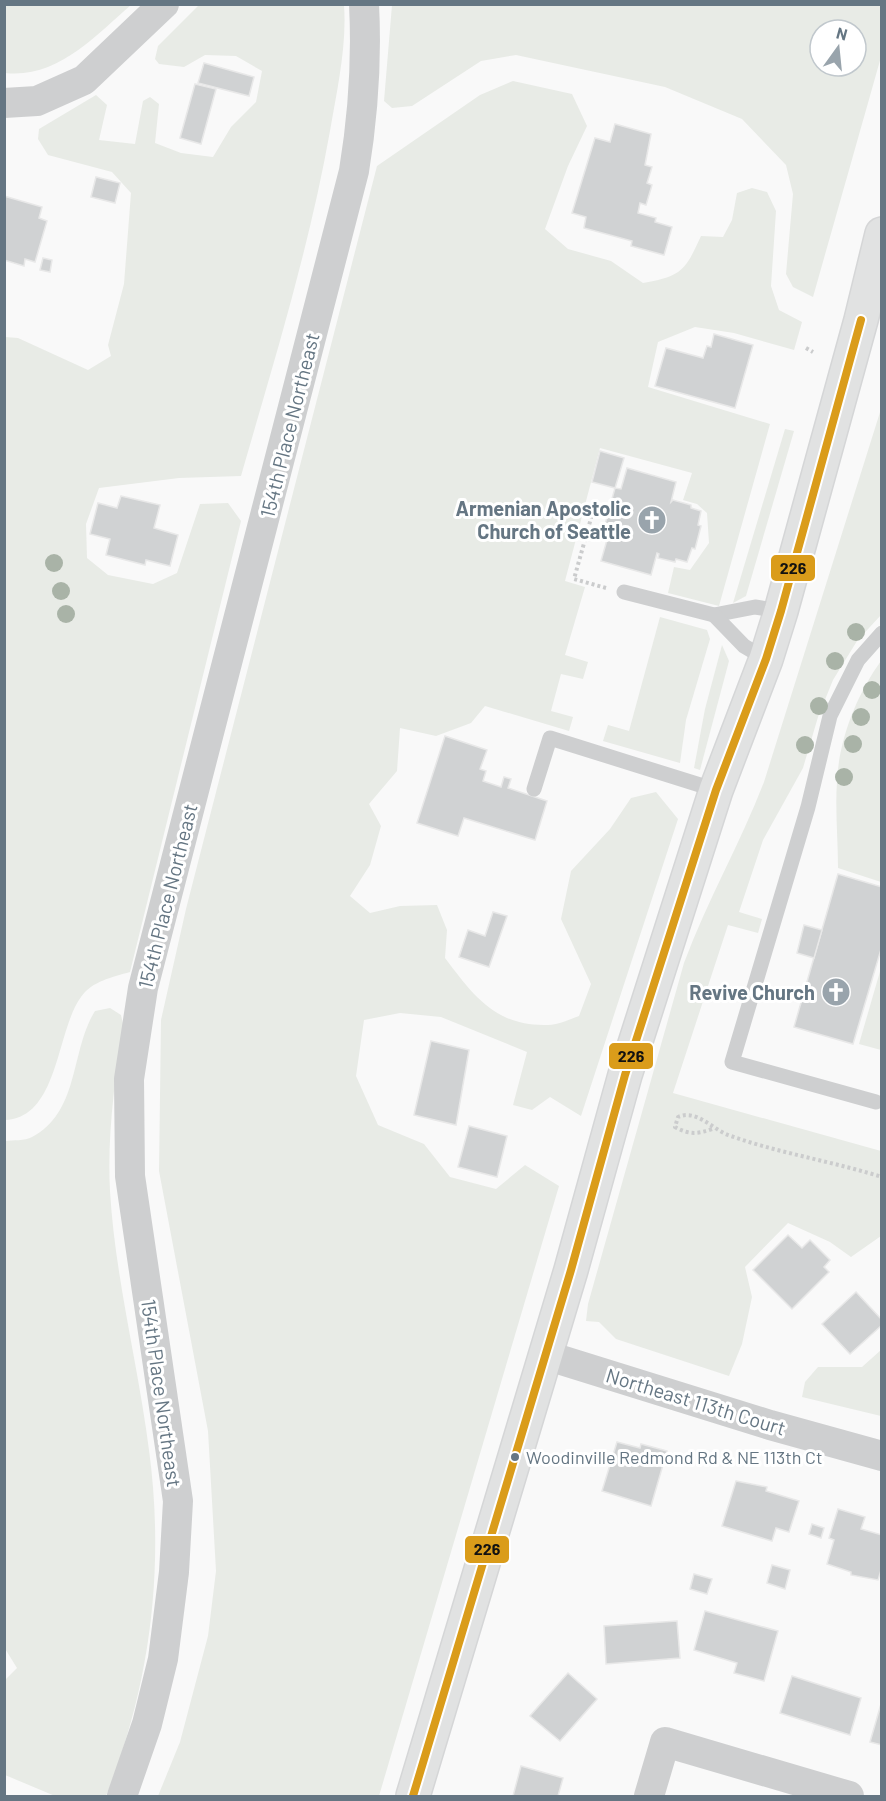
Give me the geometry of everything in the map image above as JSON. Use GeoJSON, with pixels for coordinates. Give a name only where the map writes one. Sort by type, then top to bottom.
{"type":"FeatureCollection","features":[{"type":"Feature","properties":{"kind":"main road"},"geometry":{"type":"LineString","coordinates":[[413,1797],[545,1355],[625,1075],[716,790],[766,659],[781,611],[861,320],[882,234]]}},
{"type":"Feature","properties":{"kind":"street"},"geometry":{"type":"LineString","coordinates":[[4,103],[37,101],[84,80],[164,4]]}},
{"type":"Feature","properties":{"kind":"street","name":"154th Place Northeast"},"geometry":{"type":"LineString","coordinates":[[122,1797],[147,1724],[163,1659],[174,1572],[178,1502],[130,1176],[129,1079],[143,988],[354,171],[363,100],[366,47],[364,4]]}},
{"type":"Feature","properties":{"kind":"street","name":"Northeast 113th Court"},"geometry":{"type":"LineString","coordinates":[[545,1355],[770,1425],[882,1456]]}},
{"type":"Feature","properties":{"kind":"street"},"geometry":{"type":"LineString","coordinates":[[649,1797],[665,1742],[849,1797]]}},
{"type":"Feature","properties":{"kind":"lane"},"geometry":{"type":"LineString","coordinates":[[624,592],[714,615],[755,607],[781,611]]}},
{"type":"Feature","properties":{"kind":"lane"},"geometry":{"type":"LineString","coordinates":[[714,615],[744,646],[766,659]]}},
{"type":"Feature","properties":{"kind":"lane"},"geometry":{"type":"LineString","coordinates":[[876,1102],[732,1062],[808,807],[830,716],[858,660],[882,633]]}},
{"type":"Feature","properties":{"kind":"lane"},"geometry":{"type":"LineString","coordinates":[[534,789],[550,738],[716,790]]}},
{"type":"Feature","properties":{"kind":"path"},"geometry":{"type":"LineString","coordinates":[[806,348],[813,352]]}},
{"type":"Feature","properties":{"kind":"path"},"geometry":{"type":"LineString","coordinates":[[607,515],[593,511],[574,579],[624,592]]}},
{"type":"Feature","properties":{"kind":"path"},"geometry":{"type":"LineString","coordinates":[[712,1129],[700,1133],[686,1133],[675,1127],[678,1117],[686,1113],[697,1116],[712,1129],[755,1144],[882,1177]]}},
{"type":"Feature","properties":{"kind":"shaded area"},"geometry":{"type":"Polygon","coordinates":[[[5,4],[131,5],[89,42],[58,62],[24,73],[5,73],[5,4]]]}},
{"type":"Feature","properties":{"kind":"shaded area"},"geometry":{"type":"Polygon","coordinates":[[[200,4],[344,5],[343,52],[336,100],[312,219],[241,476],[179,478],[99,488],[86,524],[87,558],[108,575],[153,584],[177,573],[200,504],[228,503],[241,521],[130,972],[103,980],[81,997],[66,1030],[46,1089],[36,1105],[23,1116],[5,1120],[5,337],[18,338],[88,370],[111,356],[108,345],[124,284],[131,193],[112,172],[48,155],[38,139],[39,129],[96,95],[107,105],[99,140],[135,144],[143,101],[150,97],[159,104],[155,143],[181,153],[213,157],[231,127],[256,102],[262,71],[236,56],[205,55],[184,67],[159,64],[155,59],[158,46],[200,4]]]}},
{"type":"Feature","properties":{"kind":"shaded area"},"geometry":{"type":"Polygon","coordinates":[[[392,5],[881,5],[881,57],[813,297],[793,287],[786,274],[793,194],[786,165],[742,119],[665,87],[516,55],[481,61],[412,106],[392,108],[384,101],[392,5]]]}},
{"type":"Feature","properties":{"kind":"shaded area"},"geometry":{"type":"Polygon","coordinates":[[[513,81],[572,94],[587,126],[568,166],[545,229],[568,249],[611,261],[643,283],[666,278],[681,270],[686,264],[701,236],[723,237],[732,220],[737,193],[752,188],[767,192],[776,211],[771,286],[779,310],[802,322],[794,350],[734,333],[695,327],[658,342],[648,387],[770,424],[719,606],[668,593],[674,567],[690,570],[709,543],[707,513],[697,504],[683,500],[692,473],[600,448],[565,581],[585,587],[565,655],[588,662],[583,679],[561,674],[551,711],[573,717],[569,731],[485,706],[471,723],[436,736],[400,728],[397,771],[369,804],[381,826],[370,865],[350,896],[370,913],[400,906],[437,905],[447,930],[445,958],[476,996],[500,1014],[514,1021],[552,1025],[579,1016],[591,984],[561,919],[571,871],[610,829],[631,798],[656,792],[678,819],[581,1116],[550,1097],[532,1110],[513,1105],[527,1052],[441,1017],[400,1013],[364,1020],[356,1076],[378,1125],[424,1144],[450,1177],[496,1189],[525,1165],[559,1186],[379,1796],[158,1796],[180,1742],[208,1636],[216,1571],[208,1431],[159,1171],[161,1020],[186,909],[377,166],[480,95],[513,81]]]}},
{"type":"Feature","properties":{"kind":"shaded area"},"geometry":{"type":"Polygon","coordinates":[[[881,409],[881,615],[857,641],[833,680],[818,717],[803,768],[763,840],[739,912],[762,919],[758,933],[728,925],[673,1093],[881,1151],[881,1236],[851,1257],[830,1242],[788,1223],[745,1267],[752,1297],[742,1344],[729,1376],[616,1339],[599,1322],[586,1321],[588,1304],[684,963],[764,782],[881,409]]]}},
{"type":"Feature","properties":{"kind":"shaded area"},"geometry":{"type":"Polygon","coordinates":[[[785,429],[794,431],[746,596],[733,603],[785,429]]]}},
{"type":"Feature","properties":{"kind":"shaded area"},"geometry":{"type":"Polygon","coordinates":[[[660,617],[707,630],[710,639],[686,720],[680,763],[603,741],[608,725],[629,731],[660,617]]]}},
{"type":"Feature","properties":{"kind":"shaded area"},"geometry":{"type":"Polygon","coordinates":[[[722,645],[729,661],[700,770],[694,768],[705,709],[722,645]]]}},
{"type":"Feature","properties":{"kind":"shaded area"},"geometry":{"type":"Polygon","coordinates":[[[881,661],[881,882],[838,868],[836,802],[838,765],[845,733],[864,688],[881,661]]]}},
{"type":"Feature","properties":{"kind":"shaded area"},"geometry":{"type":"Polygon","coordinates":[[[881,968],[882,1050],[859,1044],[881,968]]]}},
{"type":"Feature","properties":{"kind":"shaded area"},"geometry":{"type":"Polygon","coordinates":[[[110,1008],[121,1015],[123,1024],[111,1128],[110,1191],[117,1256],[149,1450],[154,1495],[154,1583],[150,1626],[134,1712],[106,1796],[55,1796],[5,1775],[5,1680],[17,1668],[4,1647],[5,1141],[32,1137],[47,1126],[59,1112],[72,1080],[87,1027],[95,1011],[110,1008]]]}},
{"type":"Feature","properties":{"kind":"shaded area"},"geometry":{"type":"Polygon","coordinates":[[[881,1350],[881,1416],[802,1397],[805,1382],[818,1367],[862,1367],[881,1350]]]}},
{"type":"Feature","properties":{"kind":"building"},"geometry":{"type":"Polygon","coordinates":[[[204,63],[254,77],[249,96],[198,83],[204,63]]]}},
{"type":"Feature","properties":{"kind":"building"},"geometry":{"type":"Polygon","coordinates":[[[195,84],[216,89],[201,144],[180,138],[195,84]]]}},
{"type":"Feature","properties":{"kind":"building"},"geometry":{"type":"Polygon","coordinates":[[[615,124],[651,134],[645,165],[652,167],[647,183],[652,185],[646,205],[640,203],[638,213],[656,218],[655,222],[672,227],[664,255],[631,246],[632,241],[584,228],[586,217],[572,213],[595,138],[610,142],[615,124]]]}},
{"type":"Feature","properties":{"kind":"building"},"geometry":{"type":"Polygon","coordinates":[[[96,177],[120,183],[115,203],[91,197],[96,177]]]}},
{"type":"Feature","properties":{"kind":"building"},"geometry":{"type":"Polygon","coordinates":[[[4,196],[42,207],[39,218],[47,221],[35,262],[25,259],[24,266],[4,260],[4,196]]]}},
{"type":"Feature","properties":{"kind":"building"},"geometry":{"type":"Polygon","coordinates":[[[43,258],[52,260],[50,272],[40,270],[43,258]]]}},
{"type":"Feature","properties":{"kind":"building"},"geometry":{"type":"Polygon","coordinates":[[[714,334],[753,345],[735,408],[655,386],[666,348],[703,358],[707,346],[711,347],[714,334]]]}},
{"type":"Feature","properties":{"kind":"building"},"geometry":{"type":"Polygon","coordinates":[[[600,451],[624,458],[615,488],[592,482],[600,451]]]}},
{"type":"Feature","properties":{"kind":"building","name":"Armenian Apostolic Church of Seattle"},"geometry":{"type":"Polygon","coordinates":[[[627,468],[676,482],[671,502],[673,500],[691,505],[691,508],[701,511],[698,525],[701,526],[695,549],[692,548],[687,562],[658,558],[657,553],[651,575],[601,561],[607,540],[601,539],[615,488],[621,489],[627,468]]]}},
{"type":"Feature","properties":{"kind":"building"},"geometry":{"type":"Polygon","coordinates":[[[121,496],[160,505],[154,528],[178,535],[170,566],[146,560],[145,565],[106,555],[110,539],[90,534],[98,503],[117,508],[121,496]]]}},
{"type":"Feature","properties":{"kind":"building"},"geometry":{"type":"Polygon","coordinates":[[[445,736],[487,750],[480,769],[486,771],[483,781],[501,787],[504,777],[511,779],[508,788],[547,801],[535,840],[464,818],[458,836],[417,823],[445,736]]]}},
{"type":"Feature","properties":{"kind":"building","name":"Revive Church"},"geometry":{"type":"Polygon","coordinates":[[[838,874],[882,887],[882,946],[853,1044],[794,1027],[838,874]]]}},
{"type":"Feature","properties":{"kind":"building"},"geometry":{"type":"Polygon","coordinates":[[[493,912],[507,916],[489,967],[459,957],[468,930],[485,936],[493,912]]]}},
{"type":"Feature","properties":{"kind":"building"},"geometry":{"type":"Polygon","coordinates":[[[804,925],[822,930],[814,958],[797,953],[804,925]]]}},
{"type":"Feature","properties":{"kind":"building"},"geometry":{"type":"Polygon","coordinates":[[[431,1041],[469,1050],[456,1125],[414,1115],[431,1041]]]}},
{"type":"Feature","properties":{"kind":"building"},"geometry":{"type":"Polygon","coordinates":[[[469,1126],[507,1136],[497,1177],[458,1167],[469,1126]]]}},
{"type":"Feature","properties":{"kind":"building"},"geometry":{"type":"Polygon","coordinates":[[[788,1235],[802,1248],[810,1240],[830,1260],[824,1267],[829,1272],[792,1309],[753,1270],[788,1235]]]}},
{"type":"Feature","properties":{"kind":"building"},"geometry":{"type":"Polygon","coordinates":[[[856,1292],[882,1320],[882,1325],[850,1354],[822,1324],[856,1292]]]}},
{"type":"Feature","properties":{"kind":"building"},"geometry":{"type":"Polygon","coordinates":[[[617,1442],[640,1448],[641,1444],[667,1451],[651,1506],[602,1491],[617,1442]]]}},
{"type":"Feature","properties":{"kind":"building"},"geometry":{"type":"Polygon","coordinates":[[[736,1481],[767,1487],[766,1491],[799,1501],[789,1532],[776,1528],[772,1541],[722,1526],[736,1481]]]}},
{"type":"Feature","properties":{"kind":"building"},"geometry":{"type":"Polygon","coordinates":[[[838,1509],[865,1517],[861,1529],[882,1535],[882,1567],[878,1580],[851,1575],[851,1572],[827,1564],[834,1540],[829,1538],[838,1509]]]}},
{"type":"Feature","properties":{"kind":"building"},"geometry":{"type":"Polygon","coordinates":[[[812,1524],[824,1528],[821,1538],[809,1534],[812,1524]]]}},
{"type":"Feature","properties":{"kind":"building"},"geometry":{"type":"Polygon","coordinates":[[[772,1565],[790,1570],[785,1589],[767,1583],[772,1565]]]}},
{"type":"Feature","properties":{"kind":"building"},"geometry":{"type":"Polygon","coordinates":[[[694,1574],[712,1579],[707,1594],[690,1589],[694,1574]]]}},
{"type":"Feature","properties":{"kind":"building"},"geometry":{"type":"Polygon","coordinates":[[[705,1611],[778,1631],[764,1681],[734,1673],[737,1663],[694,1650],[705,1611]]]}},
{"type":"Feature","properties":{"kind":"building"},"geometry":{"type":"Polygon","coordinates":[[[677,1621],[680,1658],[606,1664],[604,1626],[677,1621]]]}},
{"type":"Feature","properties":{"kind":"building"},"geometry":{"type":"Polygon","coordinates":[[[568,1673],[597,1699],[560,1741],[530,1716],[568,1673]]]}},
{"type":"Feature","properties":{"kind":"building"},"geometry":{"type":"Polygon","coordinates":[[[792,1676],[861,1698],[850,1735],[780,1713],[792,1676]]]}},
{"type":"Feature","properties":{"kind":"building"},"geometry":{"type":"Polygon","coordinates":[[[882,1705],[882,1745],[870,1742],[882,1705]]]}},
{"type":"Feature","properties":{"kind":"building"},"geometry":{"type":"Polygon","coordinates":[[[521,1766],[563,1778],[558,1796],[513,1796],[521,1766]]]}},
{"type":"Feature","properties":{"kind":"transit line","name":"226"},"geometry":{"type":"LineString","coordinates":[[413,1796],[571,1270],[625,1075],[716,790],[766,659],[781,611],[861,320]]}},
{"type":"Feature","properties":{"kind":"place","name":"Armenian Apostolic Church of Seattle"},"geometry":{"type":"Point","coordinates":[652,520]}},
{"type":"Feature","properties":{"kind":"place","name":"Revive Church"},"geometry":{"type":"Point","coordinates":[836,992]}},
{"type":"Feature","properties":{"kind":"place","name":"Woodinville Redmond Rd & NE 113th Ct"},"geometry":{"type":"Point","coordinates":[515,1457]}}]}
